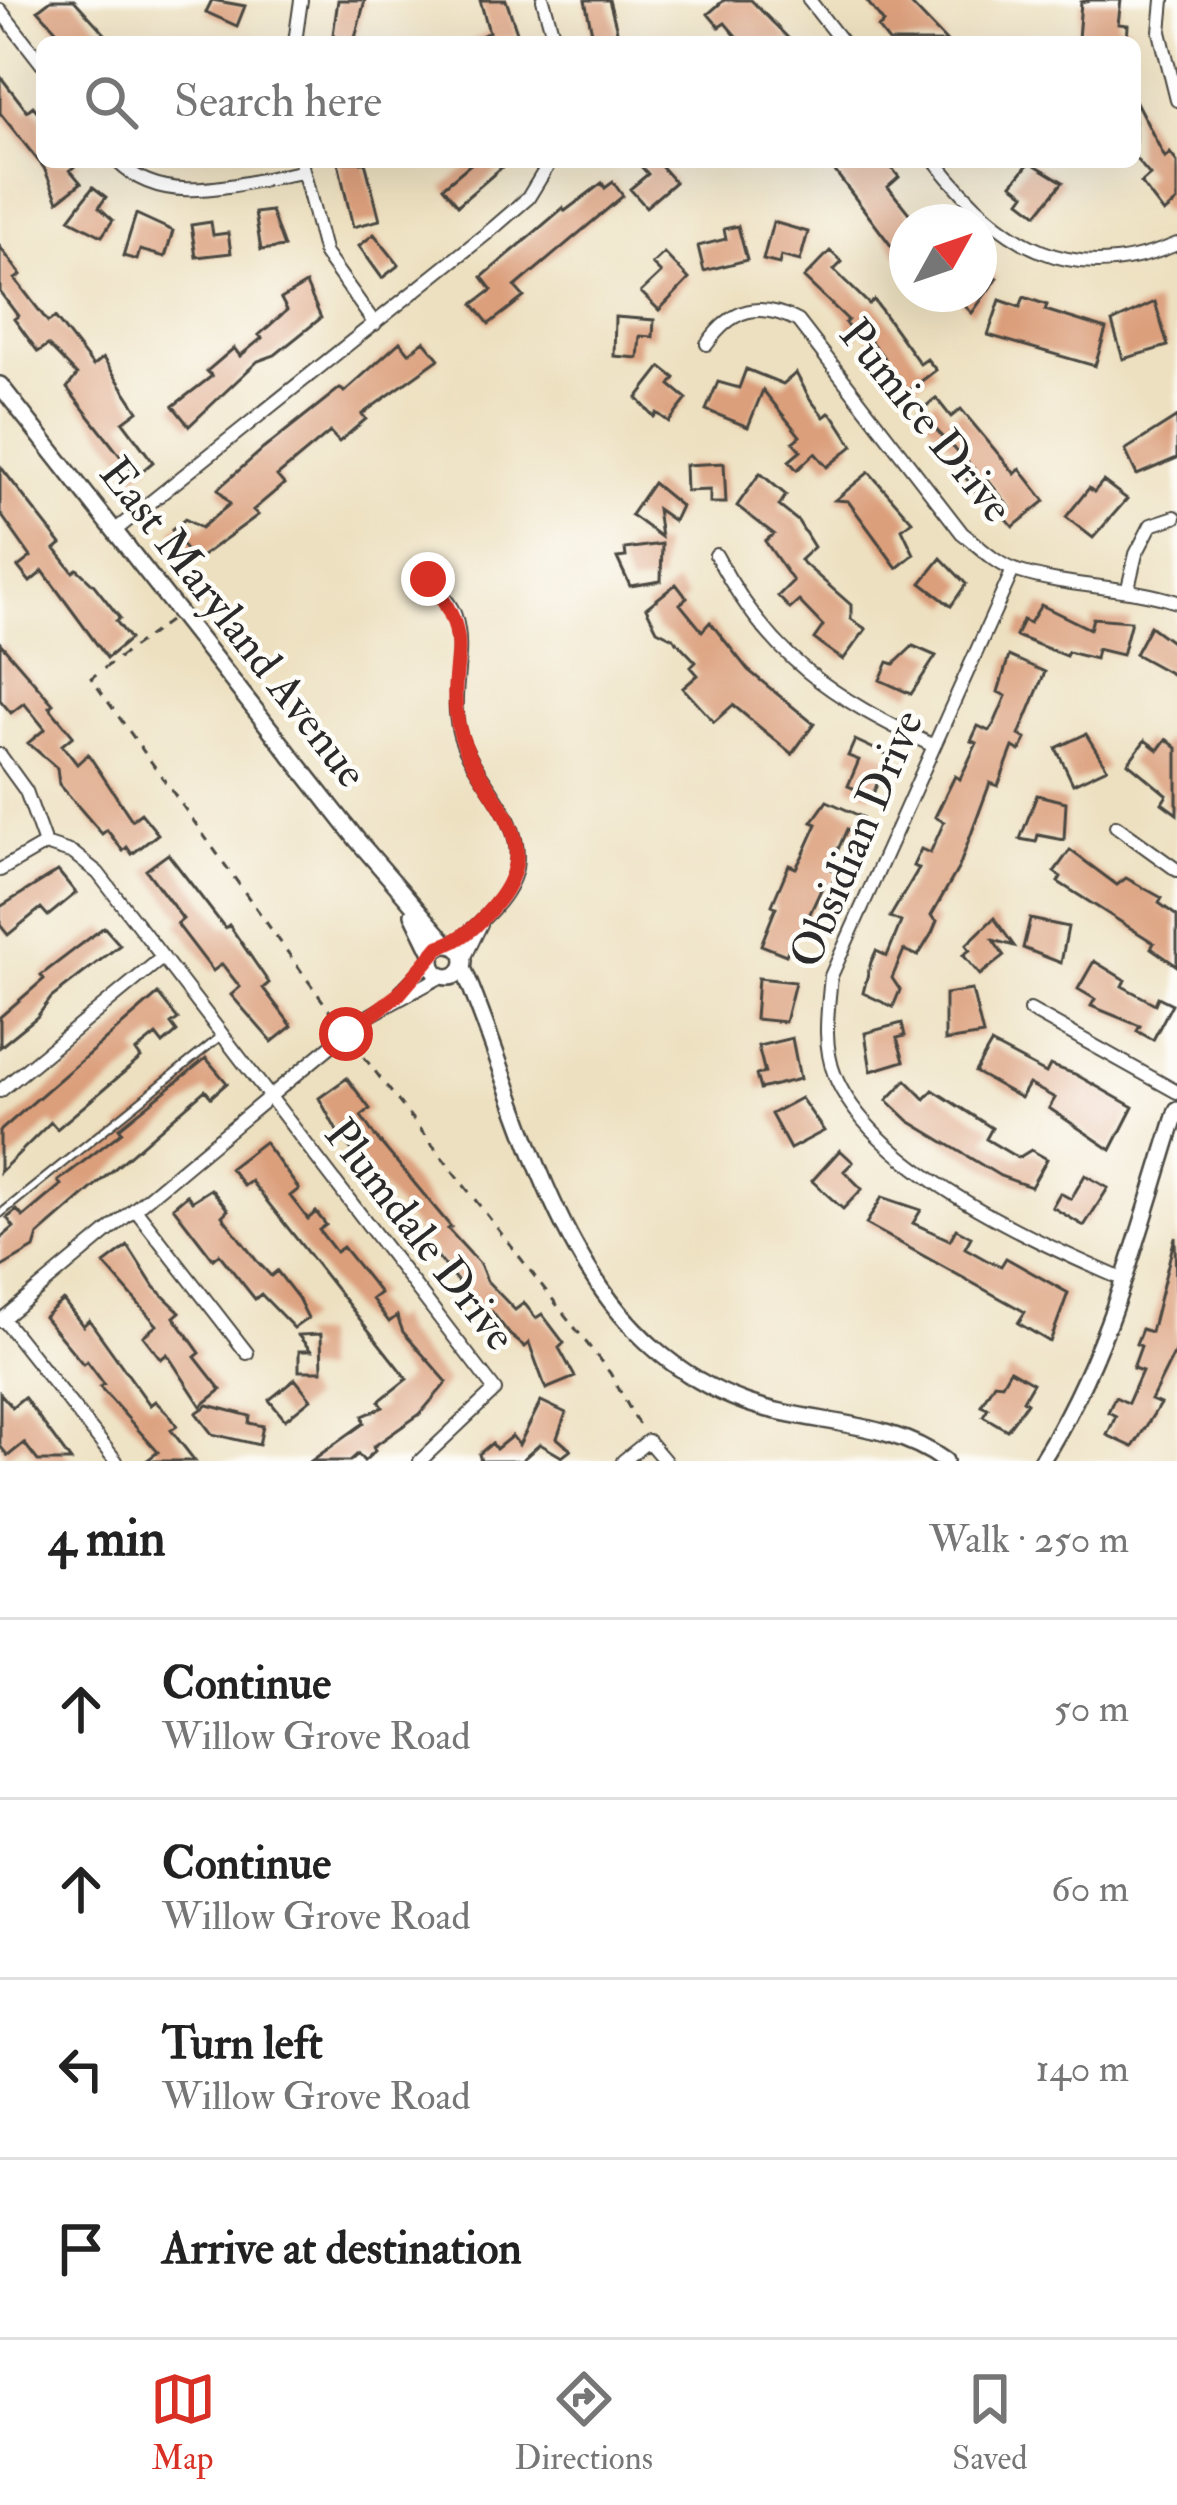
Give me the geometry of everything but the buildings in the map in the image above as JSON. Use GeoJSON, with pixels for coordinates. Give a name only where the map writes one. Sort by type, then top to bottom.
{"type":"FeatureCollection","features":[{"type":"Feature","properties":{"kind":"street"},"geometry":{"type":"LineString","coordinates":[[297,36],[302,0]]}},
{"type":"Feature","properties":{"kind":"street"},"geometry":{"type":"LineString","coordinates":[[543,0],[553,36]]}},
{"type":"Feature","properties":{"kind":"street"},"geometry":{"type":"LineString","coordinates":[[809,0],[837,36]]}},
{"type":"Feature","properties":{"kind":"street"},"geometry":{"type":"LineString","coordinates":[[1163,0],[1162,48],[1177,100]]}},
{"type":"Feature","properties":{"kind":"street"},"geometry":{"type":"LineString","coordinates":[[0,10],[36,56]]}},
{"type":"Feature","properties":{"kind":"street"},"geometry":{"type":"LineString","coordinates":[[126,168],[147,184],[179,192],[297,168]]}},
{"type":"Feature","properties":{"kind":"street"},"geometry":{"type":"LineString","coordinates":[[302,168],[325,254],[375,324]]}},
{"type":"Feature","properties":{"kind":"street"},"geometry":{"type":"LineString","coordinates":[[117,530],[528,198],[546,168]]}},
{"type":"Feature","properties":{"kind":"street"},"geometry":{"type":"LineString","coordinates":[[942,168],[1001,232],[1047,256],[1099,265],[1146,257],[1177,244]]}},
{"type":"Feature","properties":{"kind":"street","name":"Pumice Drive"},"geometry":{"type":"LineString","coordinates":[[707,344],[722,323],[749,307],[775,309],[797,321],[962,533],[1013,570],[1128,588],[1177,602]]}},
{"type":"Feature","properties":{"kind":"street","name":"East Maryland Avenue"},"geometry":{"type":"LineString","coordinates":[[0,385],[448,960],[476,1008],[577,1257],[623,1322],[692,1377],[745,1402],[890,1434],[945,1461]]}},
{"type":"Feature","properties":{"kind":"street"},"geometry":{"type":"LineString","coordinates":[[1128,588],[1136,554],[1151,526],[1175,517]]}},
{"type":"Feature","properties":{"kind":"street"},"geometry":{"type":"LineString","coordinates":[[716,555],[742,604],[802,673],[934,746]]}},
{"type":"Feature","properties":{"kind":"street","name":"Obsidian Drive"},"geometry":{"type":"LineString","coordinates":[[1013,570],[831,976],[827,1042],[835,1076],[860,1117],[892,1154],[1054,1250],[1122,1280]]}},
{"type":"Feature","properties":{"kind":"street"},"geometry":{"type":"LineString","coordinates":[[116,1461],[1,1318],[346,1034],[448,960],[516,871],[516,838],[504,808],[462,741],[455,711],[459,646],[455,612],[428,579]]}},
{"type":"Feature","properties":{"kind":"street"},"geometry":{"type":"LineString","coordinates":[[0,755],[26,790],[45,844],[89,864],[270,1099]]}},
{"type":"Feature","properties":{"kind":"street"},"geometry":{"type":"LineString","coordinates":[[1116,826],[1177,870]]}},
{"type":"Feature","properties":{"kind":"street"},"geometry":{"type":"LineString","coordinates":[[0,870],[45,844]]}},
{"type":"Feature","properties":{"kind":"street"},"geometry":{"type":"LineString","coordinates":[[0,1091],[164,957]]}},
{"type":"Feature","properties":{"kind":"street"},"geometry":{"type":"LineString","coordinates":[[1030,1010],[1177,1093]]}},
{"type":"Feature","properties":{"kind":"street","name":"Plumdale Drive"},"geometry":{"type":"LineString","coordinates":[[270,1099],[495,1390],[420,1461]]}},
{"type":"Feature","properties":{"kind":"street"},"geometry":{"type":"LineString","coordinates":[[1041,1461],[1082,1391],[1177,1110]]}},
{"type":"Feature","properties":{"kind":"street"},"geometry":{"type":"LineString","coordinates":[[135,1209],[248,1354]]}},
{"type":"Feature","properties":{"kind":"street"},"geometry":{"type":"LineString","coordinates":[[623,1461],[648,1441],[665,1461]]}},
{"type":"Feature","properties":{"kind":"lane"},"geometry":{"type":"LineString","coordinates":[[0,1214],[222,1035]]}},
{"type":"Feature","properties":{"kind":"path"},"geometry":{"type":"LineString","coordinates":[[181,613],[91,678],[346,1034],[610,1372],[648,1441]]}},
{"type":"Feature","properties":{"kind":"route"},"geometry":{"type":"LineString","coordinates":[[346,1034],[398,995],[439,947],[453,946],[484,918],[516,871],[516,838],[504,808],[487,789],[462,741],[455,711],[459,646],[455,612],[428,579]]}}]}
